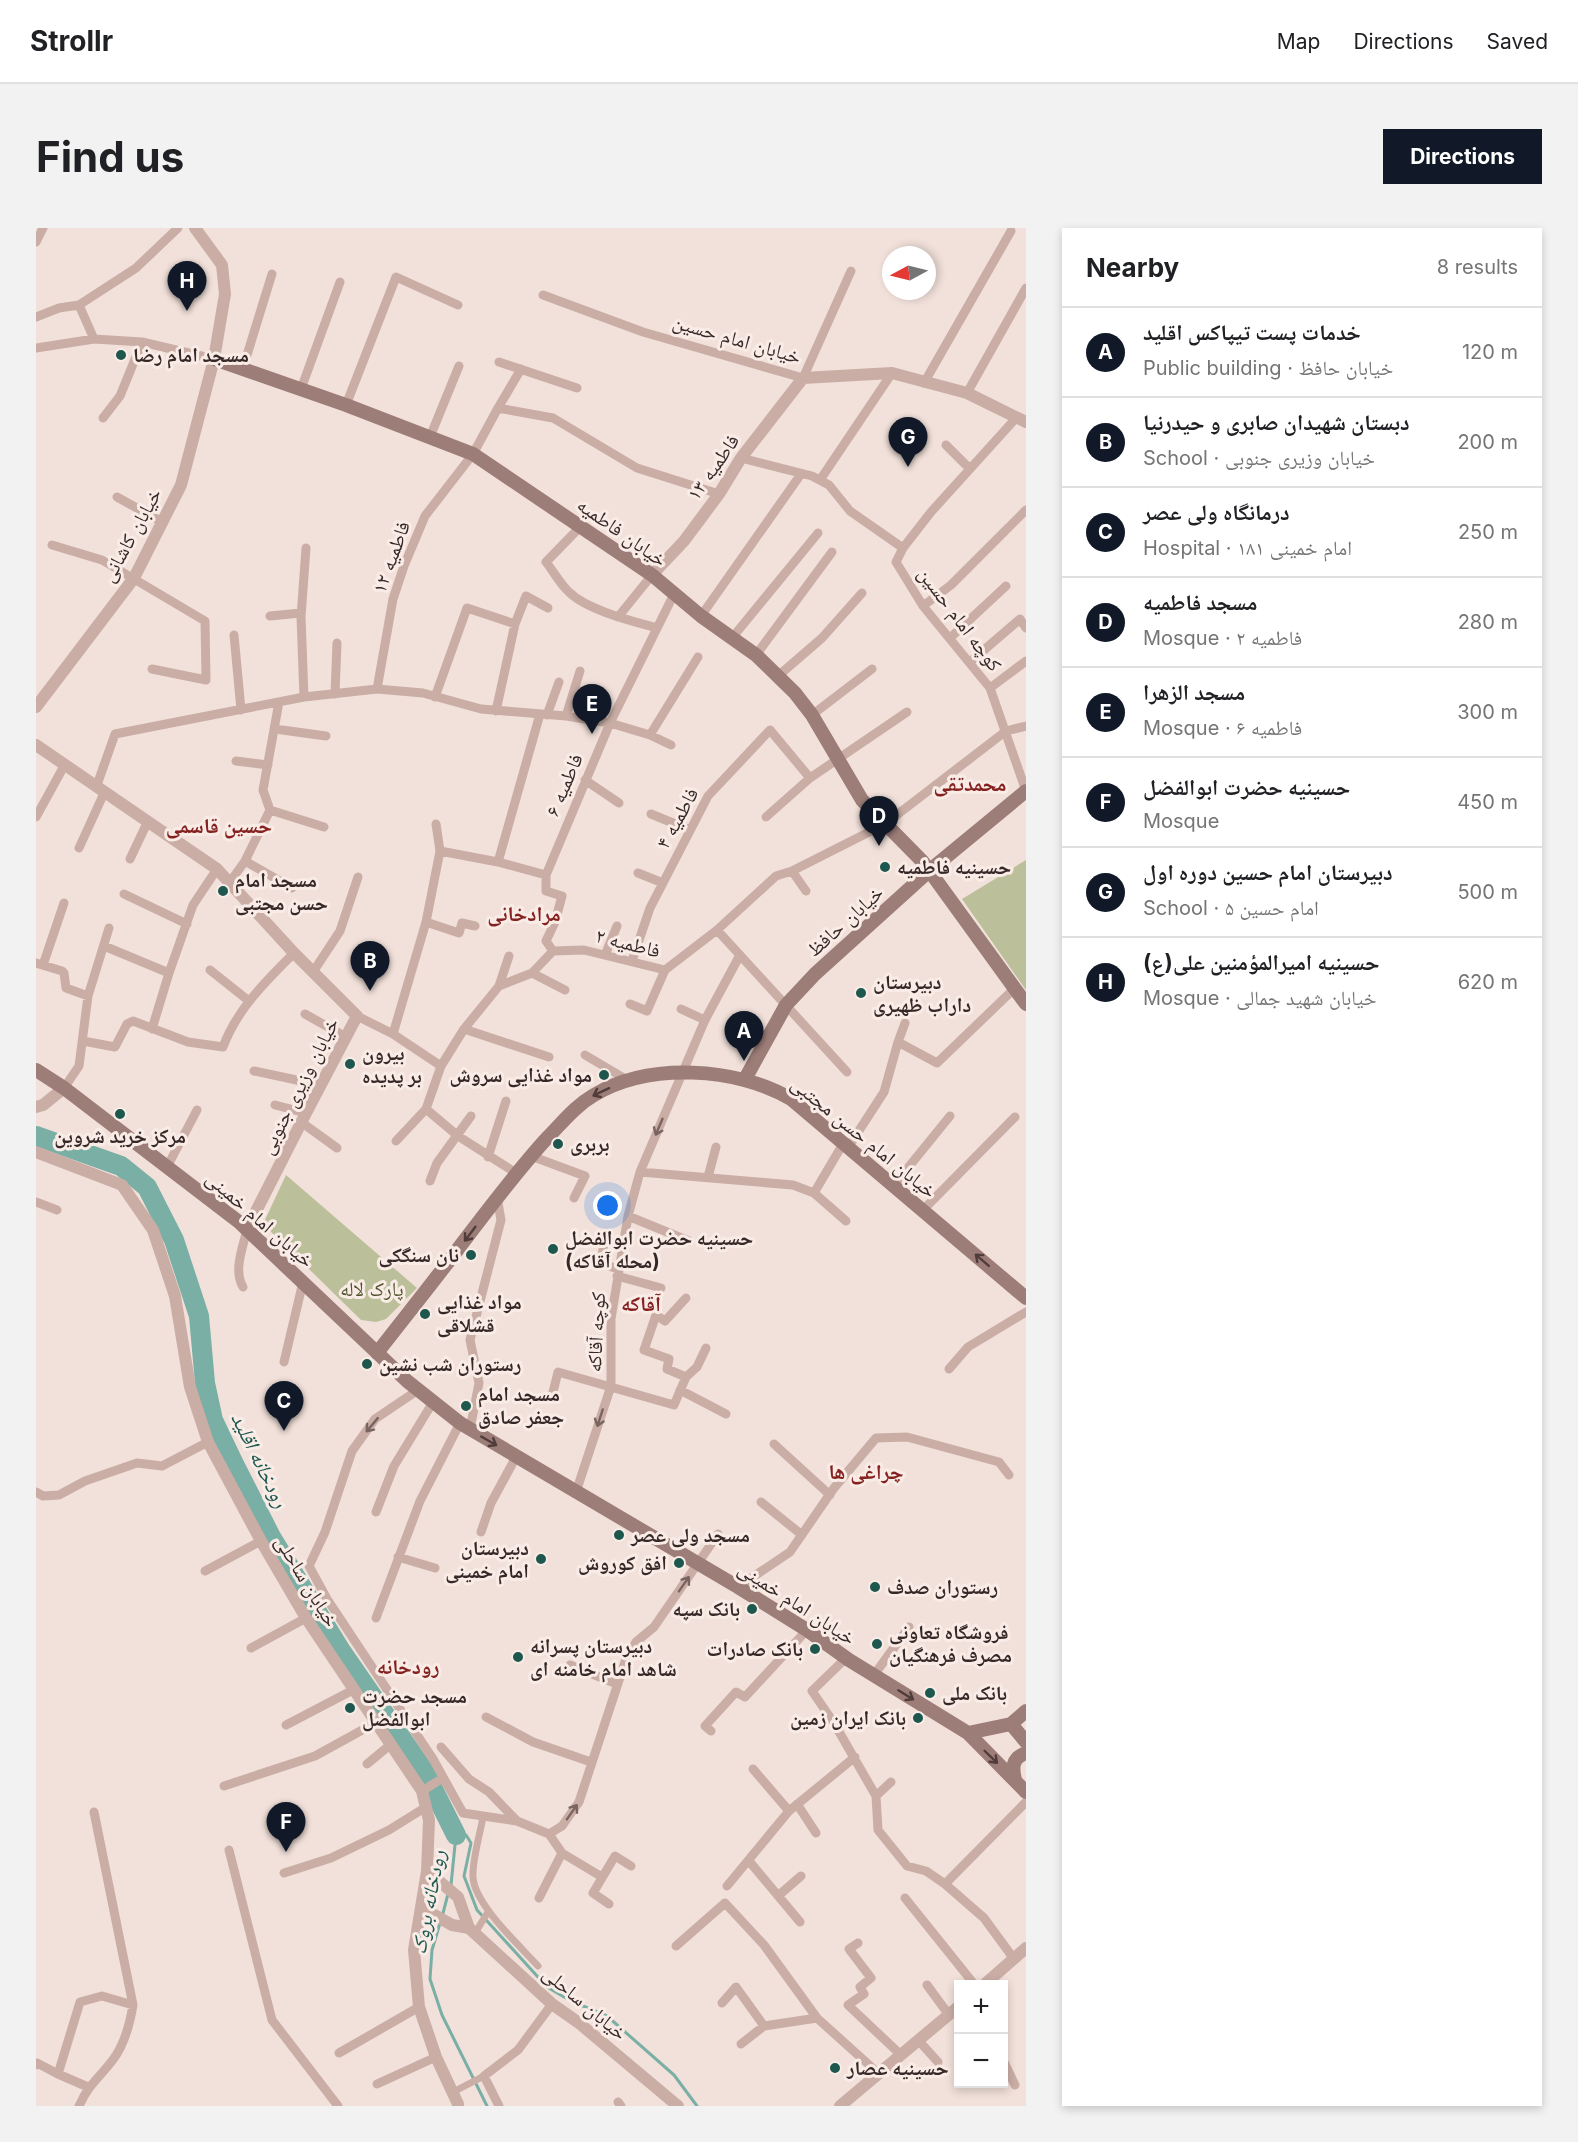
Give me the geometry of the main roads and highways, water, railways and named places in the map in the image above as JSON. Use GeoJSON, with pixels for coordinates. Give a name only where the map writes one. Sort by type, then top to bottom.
{"type":"FeatureCollection","features":[{"type":"Feature","properties":{"kind":"main road","name":"خیابان فاطمیه"},"geometry":{"type":"LineString","coordinates":[[214,359],[346,405],[473,454],[652,575],[701,616],[756,655],[795,693],[812,715],[862,800],[929,871],[1026,1004]]}},
{"type":"Feature","properties":{"kind":"main road","name":"خیابان حافظ"},"geometry":{"type":"LineString","coordinates":[[745,1079],[786,1005],[815,974],[929,871],[1026,791]]}},
{"type":"Feature","properties":{"kind":"main road","name":"خیابان امام خمینی"},"geometry":{"type":"LineString","coordinates":[[36,1070],[64,1088],[247,1229],[377,1353],[418,1390],[465,1426],[738,1587],[807,1630],[874,1676],[968,1733],[1026,1792]]}},
{"type":"Feature","properties":{"kind":"main road","name":"خیابان امام حسن مجتبی"},"geometry":{"type":"LineString","coordinates":[[377,1353],[516,1173],[581,1104],[595,1095],[629,1081],[682,1073],[715,1074],[745,1079],[776,1090],[791,1099],[847,1144],[1026,1298]]}},
{"type":"Feature","properties":{"kind":"main road"},"geometry":{"type":"LineString","coordinates":[[968,1733],[1011,1724],[1026,1711]]}},
{"type":"Feature","properties":{"kind":"main road"},"geometry":{"type":"LineString","coordinates":[[1011,1724],[1026,1743]]}},
{"type":"Feature","properties":{"kind":"main road"},"geometry":{"type":"LineString","coordinates":[[1015,1780],[1013,1764],[1018,1757],[1026,1753]]}},
{"type":"Feature","properties":{"kind":"waterway","name":"رودخانه اقلید"},"geometry":{"type":"LineString","coordinates":[[36,1136],[121,1166],[147,1187],[174,1240],[199,1316],[205,1383],[213,1420],[233,1462],[271,1537],[341,1651],[424,1771],[456,1835]]}},
{"type":"Feature","properties":{"kind":"waterway"},"geometry":{"type":"LineString","coordinates":[[451,1885],[456,1835],[466,1835],[471,1843],[464,1876],[477,1910],[547,1987],[571,2001],[607,2016],[674,2075],[697,2106]]}},
{"type":"Feature","properties":{"kind":"waterway","name":"رودخانه بروک"},"geometry":{"type":"LineString","coordinates":[[442,1917],[448,1894]]}},
{"type":"Feature","properties":{"kind":"waterway","name":"رودخانه بروک"},"geometry":{"type":"LineString","coordinates":[[440,1923],[432,1950],[430,1979],[442,2015],[487,2106]]}},
{"type":"Feature","properties":{"kind":"place","name":"(حسینیه امیرالمؤمنین علی(ع"},"geometry":{"type":"Point","coordinates":[187,311]}},
{"type":"Feature","properties":{"kind":"place","name":"مسجد امام رضا"},"geometry":{"type":"Point","coordinates":[121,355]}},
{"type":"Feature","properties":{"kind":"place","name":"دبیرستان امام حسین دوره اول"},"geometry":{"type":"Point","coordinates":[908,467]}},
{"type":"Feature","properties":{"kind":"place","name":"مسجد الزهرا"},"geometry":{"type":"Point","coordinates":[592,734]}},
{"type":"Feature","properties":{"kind":"place","name":"مسجد فاطمیه"},"geometry":{"type":"Point","coordinates":[879,846]}},
{"type":"Feature","properties":{"kind":"place","name":"حسینیه فاطمیه"},"geometry":{"type":"Point","coordinates":[885,867]}},
{"type":"Feature","properties":{"kind":"place","name":"مسجد امام حسن مجتبی"},"geometry":{"type":"Point","coordinates":[223,891]}},
{"type":"Feature","properties":{"kind":"place","name":"دبستان شهیدان صابری و حیدرنیا"},"geometry":{"type":"Point","coordinates":[370,991]}},
{"type":"Feature","properties":{"kind":"place","name":"دبیرستان داراب ظهیری"},"geometry":{"type":"Point","coordinates":[861,993]}},
{"type":"Feature","properties":{"kind":"place","name":"خدمات پست تیپاکس اقلید"},"geometry":{"type":"Point","coordinates":[744,1061]}},
{"type":"Feature","properties":{"kind":"place","name":"بیرون بر پدیده"},"geometry":{"type":"Point","coordinates":[350,1064]}},
{"type":"Feature","properties":{"kind":"place","name":"مواد غذایی سروش"},"geometry":{"type":"Point","coordinates":[604,1075]}},
{"type":"Feature","properties":{"kind":"place","name":"مرکز خرید شروین"},"geometry":{"type":"Point","coordinates":[120,1114]}},
{"type":"Feature","properties":{"kind":"place","name":"بربری"},"geometry":{"type":"Point","coordinates":[558,1144]}},
{"type":"Feature","properties":{"kind":"place","name":"حسینیه حضرت ابوالفضل (محله آقاکه)"},"geometry":{"type":"Point","coordinates":[553,1249]}},
{"type":"Feature","properties":{"kind":"place","name":"نان سنگکی"},"geometry":{"type":"Point","coordinates":[471,1255]}},
{"type":"Feature","properties":{"kind":"place","name":"مواد غذایی قشلاقی"},"geometry":{"type":"Point","coordinates":[425,1314]}},
{"type":"Feature","properties":{"kind":"place","name":"رستوران شب نشین"},"geometry":{"type":"Point","coordinates":[367,1364]}},
{"type":"Feature","properties":{"kind":"place","name":"مسجد امام جعفر صادق"},"geometry":{"type":"Point","coordinates":[466,1406]}},
{"type":"Feature","properties":{"kind":"place","name":"درمانگاه ولی عصر"},"geometry":{"type":"Point","coordinates":[284,1431]}},
{"type":"Feature","properties":{"kind":"place","name":"مسجد ولی عصر"},"geometry":{"type":"Point","coordinates":[619,1535]}},
{"type":"Feature","properties":{"kind":"place","name":"دبیرستان امام خمینی"},"geometry":{"type":"Point","coordinates":[541,1559]}},
{"type":"Feature","properties":{"kind":"place","name":"افق کوروش"},"geometry":{"type":"Point","coordinates":[679,1563]}},
{"type":"Feature","properties":{"kind":"place","name":"رستوران صدف"},"geometry":{"type":"Point","coordinates":[875,1587]}},
{"type":"Feature","properties":{"kind":"place","name":"بانک سپه"},"geometry":{"type":"Point","coordinates":[752,1609]}},
{"type":"Feature","properties":{"kind":"place","name":"فروشگاه تعاونی مصرف فرهنگیان"},"geometry":{"type":"Point","coordinates":[877,1644]}},
{"type":"Feature","properties":{"kind":"place","name":"بانک صادرات"},"geometry":{"type":"Point","coordinates":[815,1649]}},
{"type":"Feature","properties":{"kind":"place","name":"دبیرستان پسرانه شاهد امام خامنه ای"},"geometry":{"type":"Point","coordinates":[518,1657]}},
{"type":"Feature","properties":{"kind":"place","name":"بانک ملی"},"geometry":{"type":"Point","coordinates":[930,1693]}},
{"type":"Feature","properties":{"kind":"place","name":"مسجد حضرت ابوالفضل"},"geometry":{"type":"Point","coordinates":[350,1708]}},
{"type":"Feature","properties":{"kind":"place","name":"بانک ایران زمین"},"geometry":{"type":"Point","coordinates":[918,1718]}},
{"type":"Feature","properties":{"kind":"place","name":"حسینیه حضرت ابوالفضل"},"geometry":{"type":"Point","coordinates":[286,1852]}},
{"type":"Feature","properties":{"kind":"place","name":"حسینیه عصار"},"geometry":{"type":"Point","coordinates":[835,2068]}},
{"type":"Feature","properties":{"kind":"district","name":"محمدتقی"},"geometry":{"type":"Point","coordinates":[970,783]}},
{"type":"Feature","properties":{"kind":"district","name":"حسین قاسمی"},"geometry":{"type":"Point","coordinates":[219,825]}},
{"type":"Feature","properties":{"kind":"district","name":"مرادخانی"},"geometry":{"type":"Point","coordinates":[524,913]}},
{"type":"Feature","properties":{"kind":"district","name":"آقاکه"},"geometry":{"type":"Point","coordinates":[641,1303]}},
{"type":"Feature","properties":{"kind":"district","name":"چراغی ها"},"geometry":{"type":"Point","coordinates":[866,1471]}},
{"type":"Feature","properties":{"kind":"district","name":"رودخانه"},"geometry":{"type":"Point","coordinates":[408,1666]}},
{"type":"Feature","properties":{"kind":"park label","name":"پارک لاله"},"geometry":{"type":"Point","coordinates":[372,1289]}}]}
